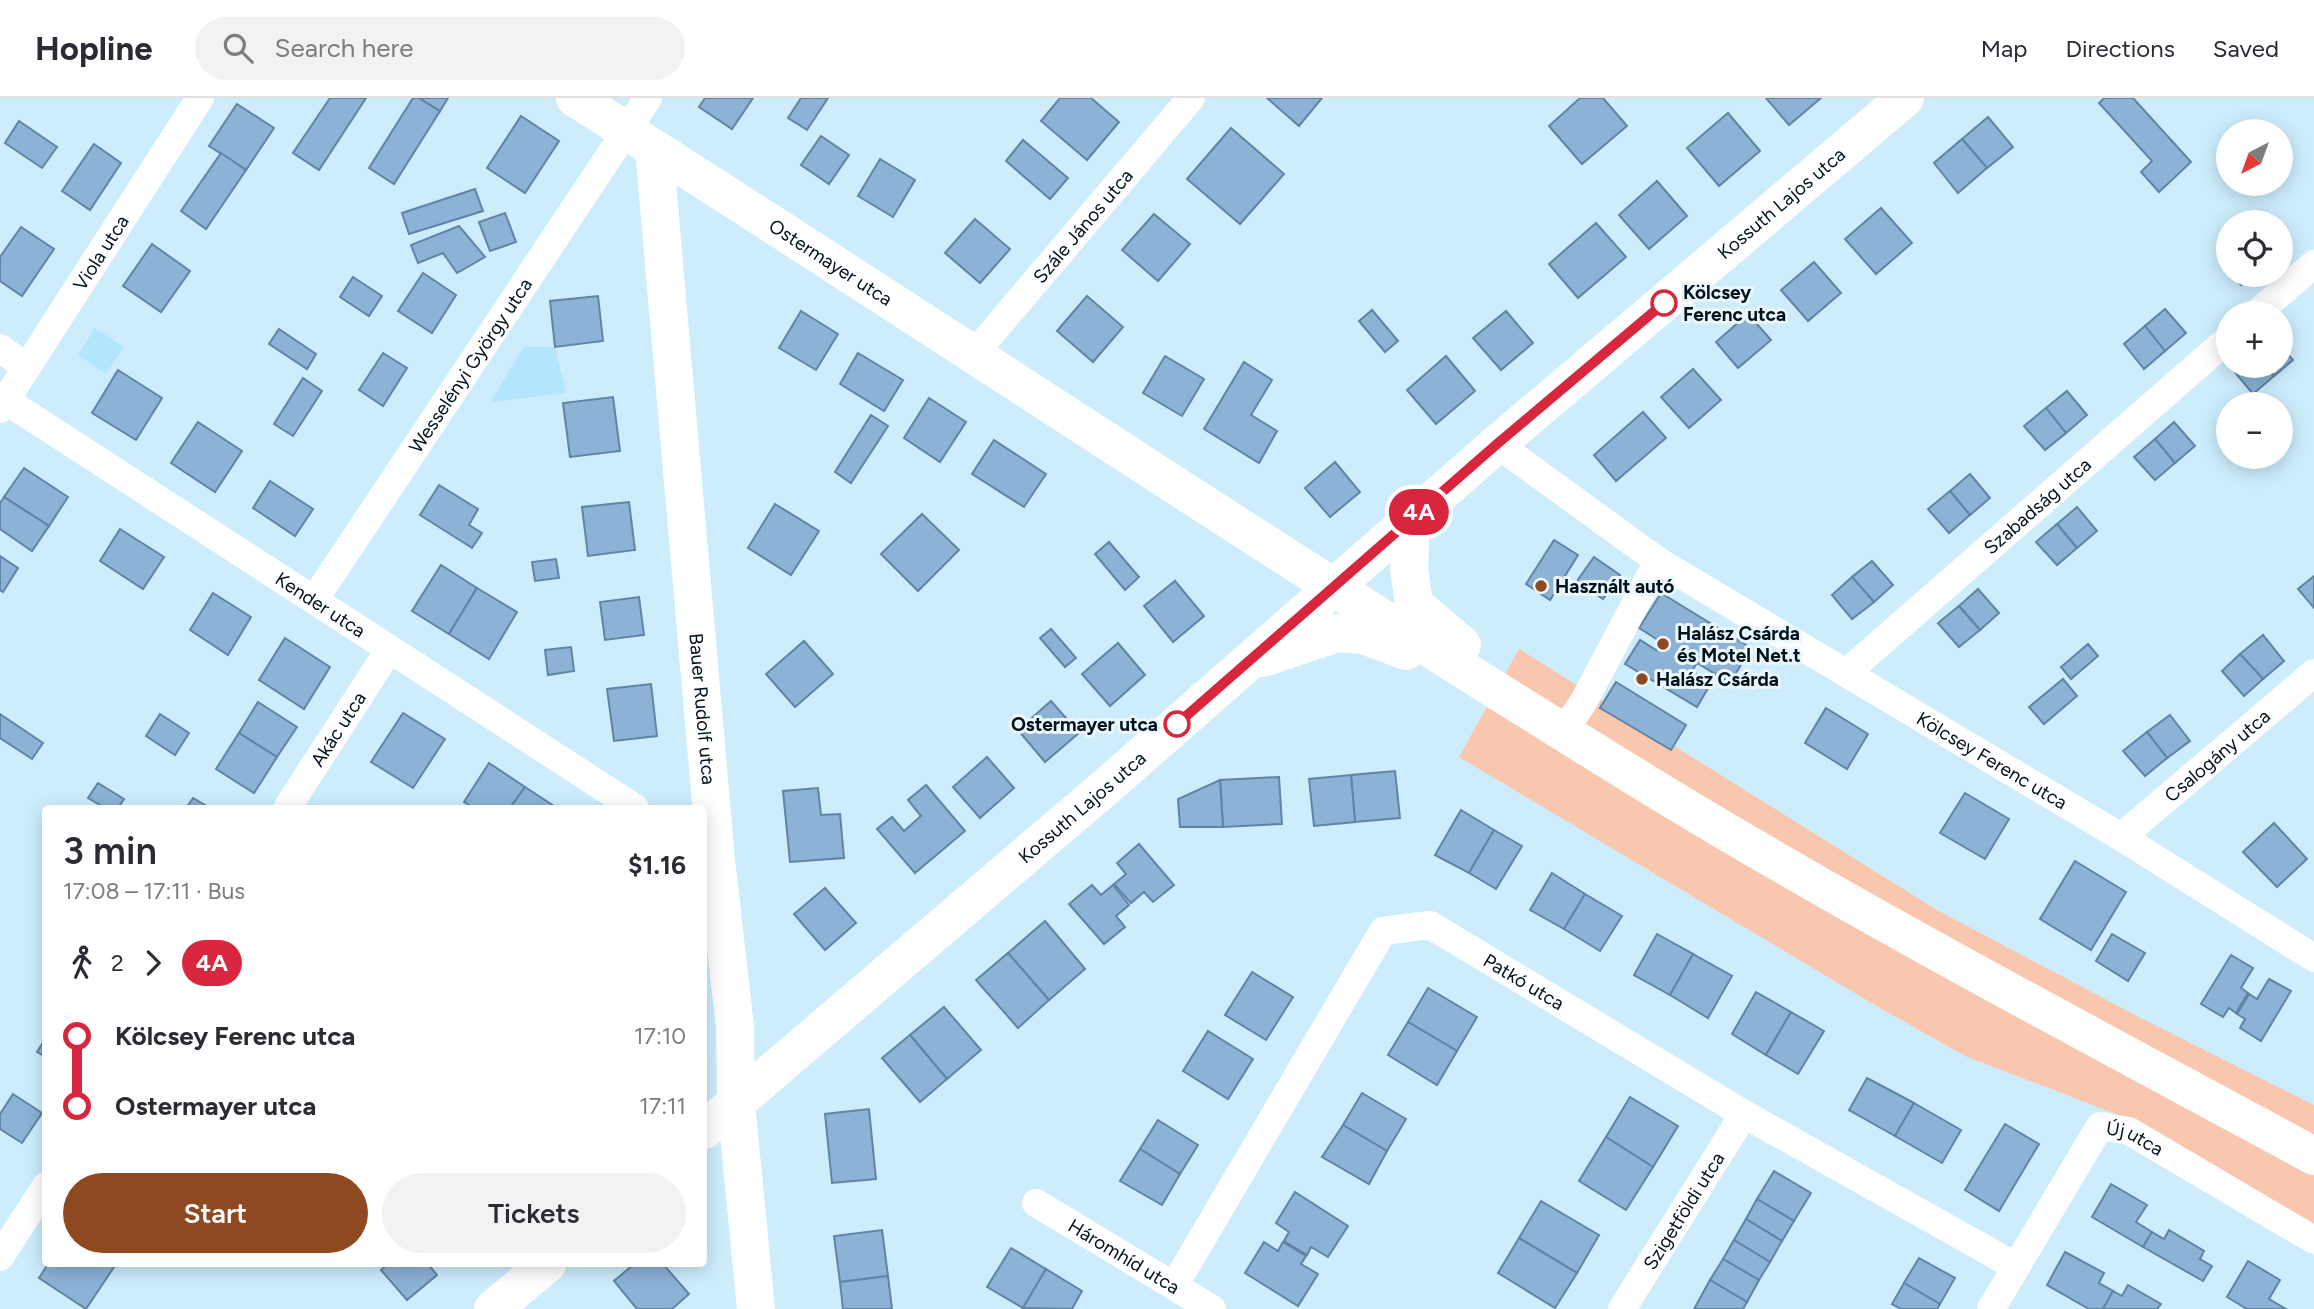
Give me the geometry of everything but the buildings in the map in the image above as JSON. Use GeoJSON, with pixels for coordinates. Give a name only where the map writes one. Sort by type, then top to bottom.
{"type":"FeatureCollection","features":[{"type":"Feature","properties":{"kind":"street","name":"Viola utca"},"geometry":{"type":"LineString","coordinates":[[3,405],[200,98]]}},
{"type":"Feature","properties":{"kind":"street","name":"Ostermayer utca"},"geometry":{"type":"LineString","coordinates":[[575,98],[1333,588],[1574,716]]}},
{"type":"Feature","properties":{"kind":"street","name":"Wesselényi György utca"},"geometry":{"type":"LineString","coordinates":[[314,600],[640,140],[648,98]]}},
{"type":"Feature","properties":{"kind":"street","name":"Szále János utca"},"geometry":{"type":"LineString","coordinates":[[974,354],[1191,98]]}},
{"type":"Feature","properties":{"kind":"street","name":"Kossuth Lajos utca"},"geometry":{"type":"LineString","coordinates":[[707,1127],[1497,444],[1905,98]]}},
{"type":"Feature","properties":{"kind":"street","name":"Bauer Rudolf utca"},"geometry":{"type":"LineString","coordinates":[[640,140],[705,805]]}},
{"type":"Feature","properties":{"kind":"street"},"geometry":{"type":"LineString","coordinates":[[2272,301],[2314,264]]}},
{"type":"Feature","properties":{"kind":"street"},"geometry":{"type":"LineString","coordinates":[[0,348],[25,368]]}},
{"type":"Feature","properties":{"kind":"street","name":"Szabadság utca"},"geometry":{"type":"LineString","coordinates":[[1846,673],[2216,349]]}},
{"type":"Feature","properties":{"kind":"street","name":"Kender utca"},"geometry":{"type":"LineString","coordinates":[[3,405],[314,600],[630,805]]}},
{"type":"Feature","properties":{"kind":"street","name":"Kölcsey Ferenc utca"},"geometry":{"type":"LineString","coordinates":[[1497,444],[1658,561],[2121,837],[2314,958]]}},
{"type":"Feature","properties":{"kind":"street"},"geometry":{"type":"LineString","coordinates":[[1411,519],[1409,568],[1414,604],[1574,716],[1683,805],[1982,977],[2314,1156]]}},
{"type":"Feature","properties":{"kind":"street"},"geometry":{"type":"LineString","coordinates":[[1574,716],[1658,561]]}},
{"type":"Feature","properties":{"kind":"street"},"geometry":{"type":"LineString","coordinates":[[1246,663],[1337,633],[1363,635],[1412,654],[1503,703],[1574,716]]}},
{"type":"Feature","properties":{"kind":"street","name":"Akác utca"},"geometry":{"type":"LineString","coordinates":[[289,805],[388,650]]}},
{"type":"Feature","properties":{"kind":"street","name":"Csalogány utca"},"geometry":{"type":"LineString","coordinates":[[2121,837],[2314,673]]}},
{"type":"Feature","properties":{"kind":"street","name":"Bauer Rudolf utca"},"geometry":{"type":"LineString","coordinates":[[707,825],[735,1027],[736,1103],[756,1309]]}},
{"type":"Feature","properties":{"kind":"street","name":"Patkó utca"},"geometry":{"type":"LineString","coordinates":[[1174,1286],[1383,931],[1430,925],[1744,1114],[2015,1266]]}},
{"type":"Feature","properties":{"kind":"street","name":"Szigetföldi utca"},"geometry":{"type":"LineString","coordinates":[[1622,1309],[1744,1114]]}},
{"type":"Feature","properties":{"kind":"street","name":"Új utca"},"geometry":{"type":"LineString","coordinates":[[1991,1309],[2100,1126],[2129,1131],[2314,1240]]}},
{"type":"Feature","properties":{"kind":"street"},"geometry":{"type":"LineString","coordinates":[[0,1257],[42,1192]]}},
{"type":"Feature","properties":{"kind":"street","name":"Háromhíd utca"},"geometry":{"type":"LineString","coordinates":[[1036,1203],[1212,1309]]}},
{"type":"Feature","properties":{"kind":"street"},"geometry":{"type":"LineString","coordinates":[[493,1309],[543,1267]]}},
{"type":"Feature","properties":{"kind":"shaded area"},"geometry":{"type":"Polygon","coordinates":[[[95,328],[124,347],[106,374],[78,355],[95,328]]]}},
{"type":"Feature","properties":{"kind":"shaded area"},"geometry":{"type":"Polygon","coordinates":[[[524,347],[555,347],[566,393],[490,402],[524,347]]]}},
{"type":"Feature","properties":{"kind":"shaded area"},"geometry":{"type":"Polygon","coordinates":[[[1519,649],[1937,910],[2137,1016],[2314,1105],[2314,1229],[2129,1119],[1965,1056],[1459,757],[1519,649]]]}},
{"type":"Feature","properties":{"kind":"bus line","name":"4A"},"geometry":{"type":"LineString","coordinates":[[1177,724],[1497,444],[1664,303]]}},
{"type":"Feature","properties":{"kind":"place","name":"Kölcsey Ferenc utca"},"geometry":{"type":"Point","coordinates":[1664,303]}},
{"type":"Feature","properties":{"kind":"place","name":"Használt autó"},"geometry":{"type":"Point","coordinates":[1541,586]}},
{"type":"Feature","properties":{"kind":"place","name":"Halász Csárda és Motel Net.t"},"geometry":{"type":"Point","coordinates":[1663,644]}},
{"type":"Feature","properties":{"kind":"place","name":"Halász Csárda"},"geometry":{"type":"Point","coordinates":[1642,679]}},
{"type":"Feature","properties":{"kind":"place","name":"Ostermayer utca"},"geometry":{"type":"Point","coordinates":[1177,724]}}]}
